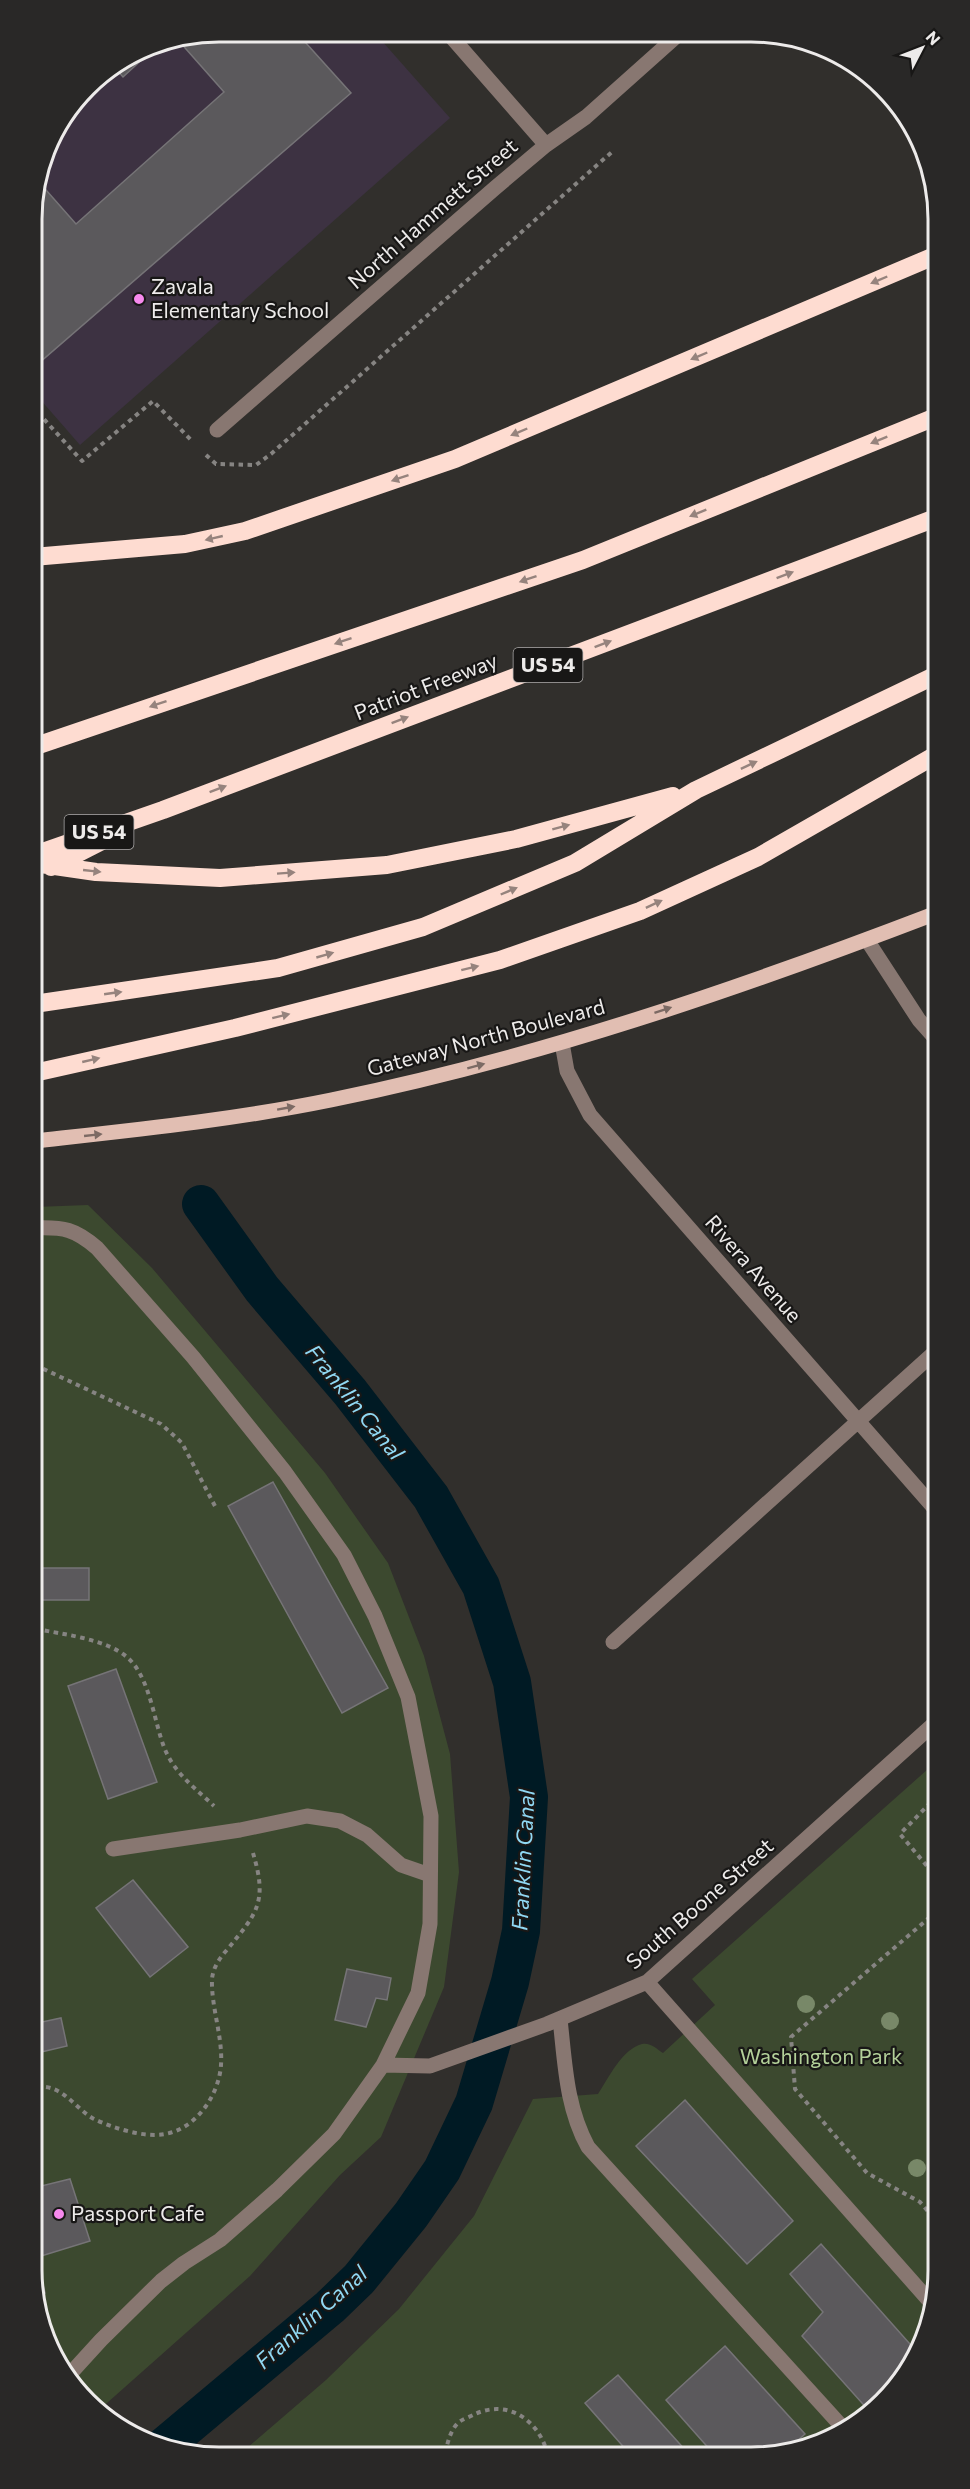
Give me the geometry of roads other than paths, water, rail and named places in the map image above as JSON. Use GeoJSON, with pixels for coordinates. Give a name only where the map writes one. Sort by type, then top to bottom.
{"type":"FeatureCollection","features":[{"type":"Feature","properties":{"kind":"highway"},"geometry":{"type":"LineString","coordinates":[[42,556],[185,544],[245,531],[455,459],[928,259]]}},
{"type":"Feature","properties":{"kind":"highway"},"geometry":{"type":"LineString","coordinates":[[42,744],[583,560],[928,420]]}},
{"type":"Feature","properties":{"kind":"highway","name":"Patriot Freeway"},"geometry":{"type":"LineString","coordinates":[[42,852],[163,810],[928,521]]}},
{"type":"Feature","properties":{"kind":"highway"},"geometry":{"type":"LineString","coordinates":[[42,1003],[278,968],[423,927],[575,863],[696,790],[928,679]]}},
{"type":"Feature","properties":{"kind":"highway"},"geometry":{"type":"LineString","coordinates":[[42,1071],[235,1028],[500,960],[640,911],[758,856],[928,759]]}},
{"type":"Feature","properties":{"kind":"highway"},"geometry":{"type":"LineString","coordinates":[[42,864],[96,872],[220,878],[387,865],[516,839],[696,790]]}},
{"type":"Feature","properties":{"kind":"highway"},"geometry":{"type":"LineString","coordinates":[[42,872],[163,810]]}},
{"type":"Feature","properties":{"kind":"main road","name":"Gateway North Boulevard"},"geometry":{"type":"LineString","coordinates":[[42,1140],[188,1124],[330,1100],[472,1068],[562,1043],[800,965],[928,916]]}},
{"type":"Feature","properties":{"kind":"street"},"geometry":{"type":"LineString","coordinates":[[456,42],[546,145]]}},
{"type":"Feature","properties":{"kind":"street","name":"North Hammett Street"},"geometry":{"type":"LineString","coordinates":[[217,430],[546,145],[586,117],[671,42]]}},
{"type":"Feature","properties":{"kind":"street"},"geometry":{"type":"LineString","coordinates":[[867,940],[928,1030]]}},
{"type":"Feature","properties":{"kind":"street","name":"Rivera Avenue"},"geometry":{"type":"LineString","coordinates":[[562,1043],[567,1071],[590,1115],[928,1501]]}},
{"type":"Feature","properties":{"kind":"street"},"geometry":{"type":"LineString","coordinates":[[42,1228],[61,1227],[82,1235],[97,1248],[200,1366],[285,1472],[344,1556],[375,1616],[408,1697],[431,1816],[430,1924],[418,1993],[383,2065],[334,2134],[277,2190],[220,2240],[161,2281],[74,2370]]}},
{"type":"Feature","properties":{"kind":"street"},"geometry":{"type":"LineString","coordinates":[[613,1642],[928,1358]]}},
{"type":"Feature","properties":{"kind":"street","name":"South Boone Street"},"geometry":{"type":"LineString","coordinates":[[383,2065],[430,2066],[554,2022],[647,1982],[928,1729]]}},
{"type":"Feature","properties":{"kind":"street"},"geometry":{"type":"LineString","coordinates":[[113,1849],[240,1830],[307,1816],[340,1821],[367,1835],[401,1865],[430,1875]]}},
{"type":"Feature","properties":{"kind":"street"},"geometry":{"type":"LineString","coordinates":[[647,1982],[926,2297]]}},
{"type":"Feature","properties":{"kind":"street"},"geometry":{"type":"LineString","coordinates":[[554,2022],[577,2126],[588,2147],[839,2423]]}},
{"type":"Feature","properties":{"kind":"waterway","name":"Franklin Canal"},"geometry":{"type":"LineString","coordinates":[[171,2440],[330,2307],[359,2279],[411,2215],[442,2170],[474,2103],[510,1982],[521,1931],[529,1797],[512,1682],[481,1586],[431,1497],[350,1392],[262,1289],[201,1204]]}},
{"type":"Feature","properties":{"kind":"place","name":"Zavala Elementary School"},"geometry":{"type":"Point","coordinates":[139,299]}},
{"type":"Feature","properties":{"kind":"place","name":"Passport Cafe"},"geometry":{"type":"Point","coordinates":[59,2214]}},
{"type":"Feature","properties":{"kind":"park label","name":"Washington Park"},"geometry":{"type":"Point","coordinates":[821,2057]}}]}
